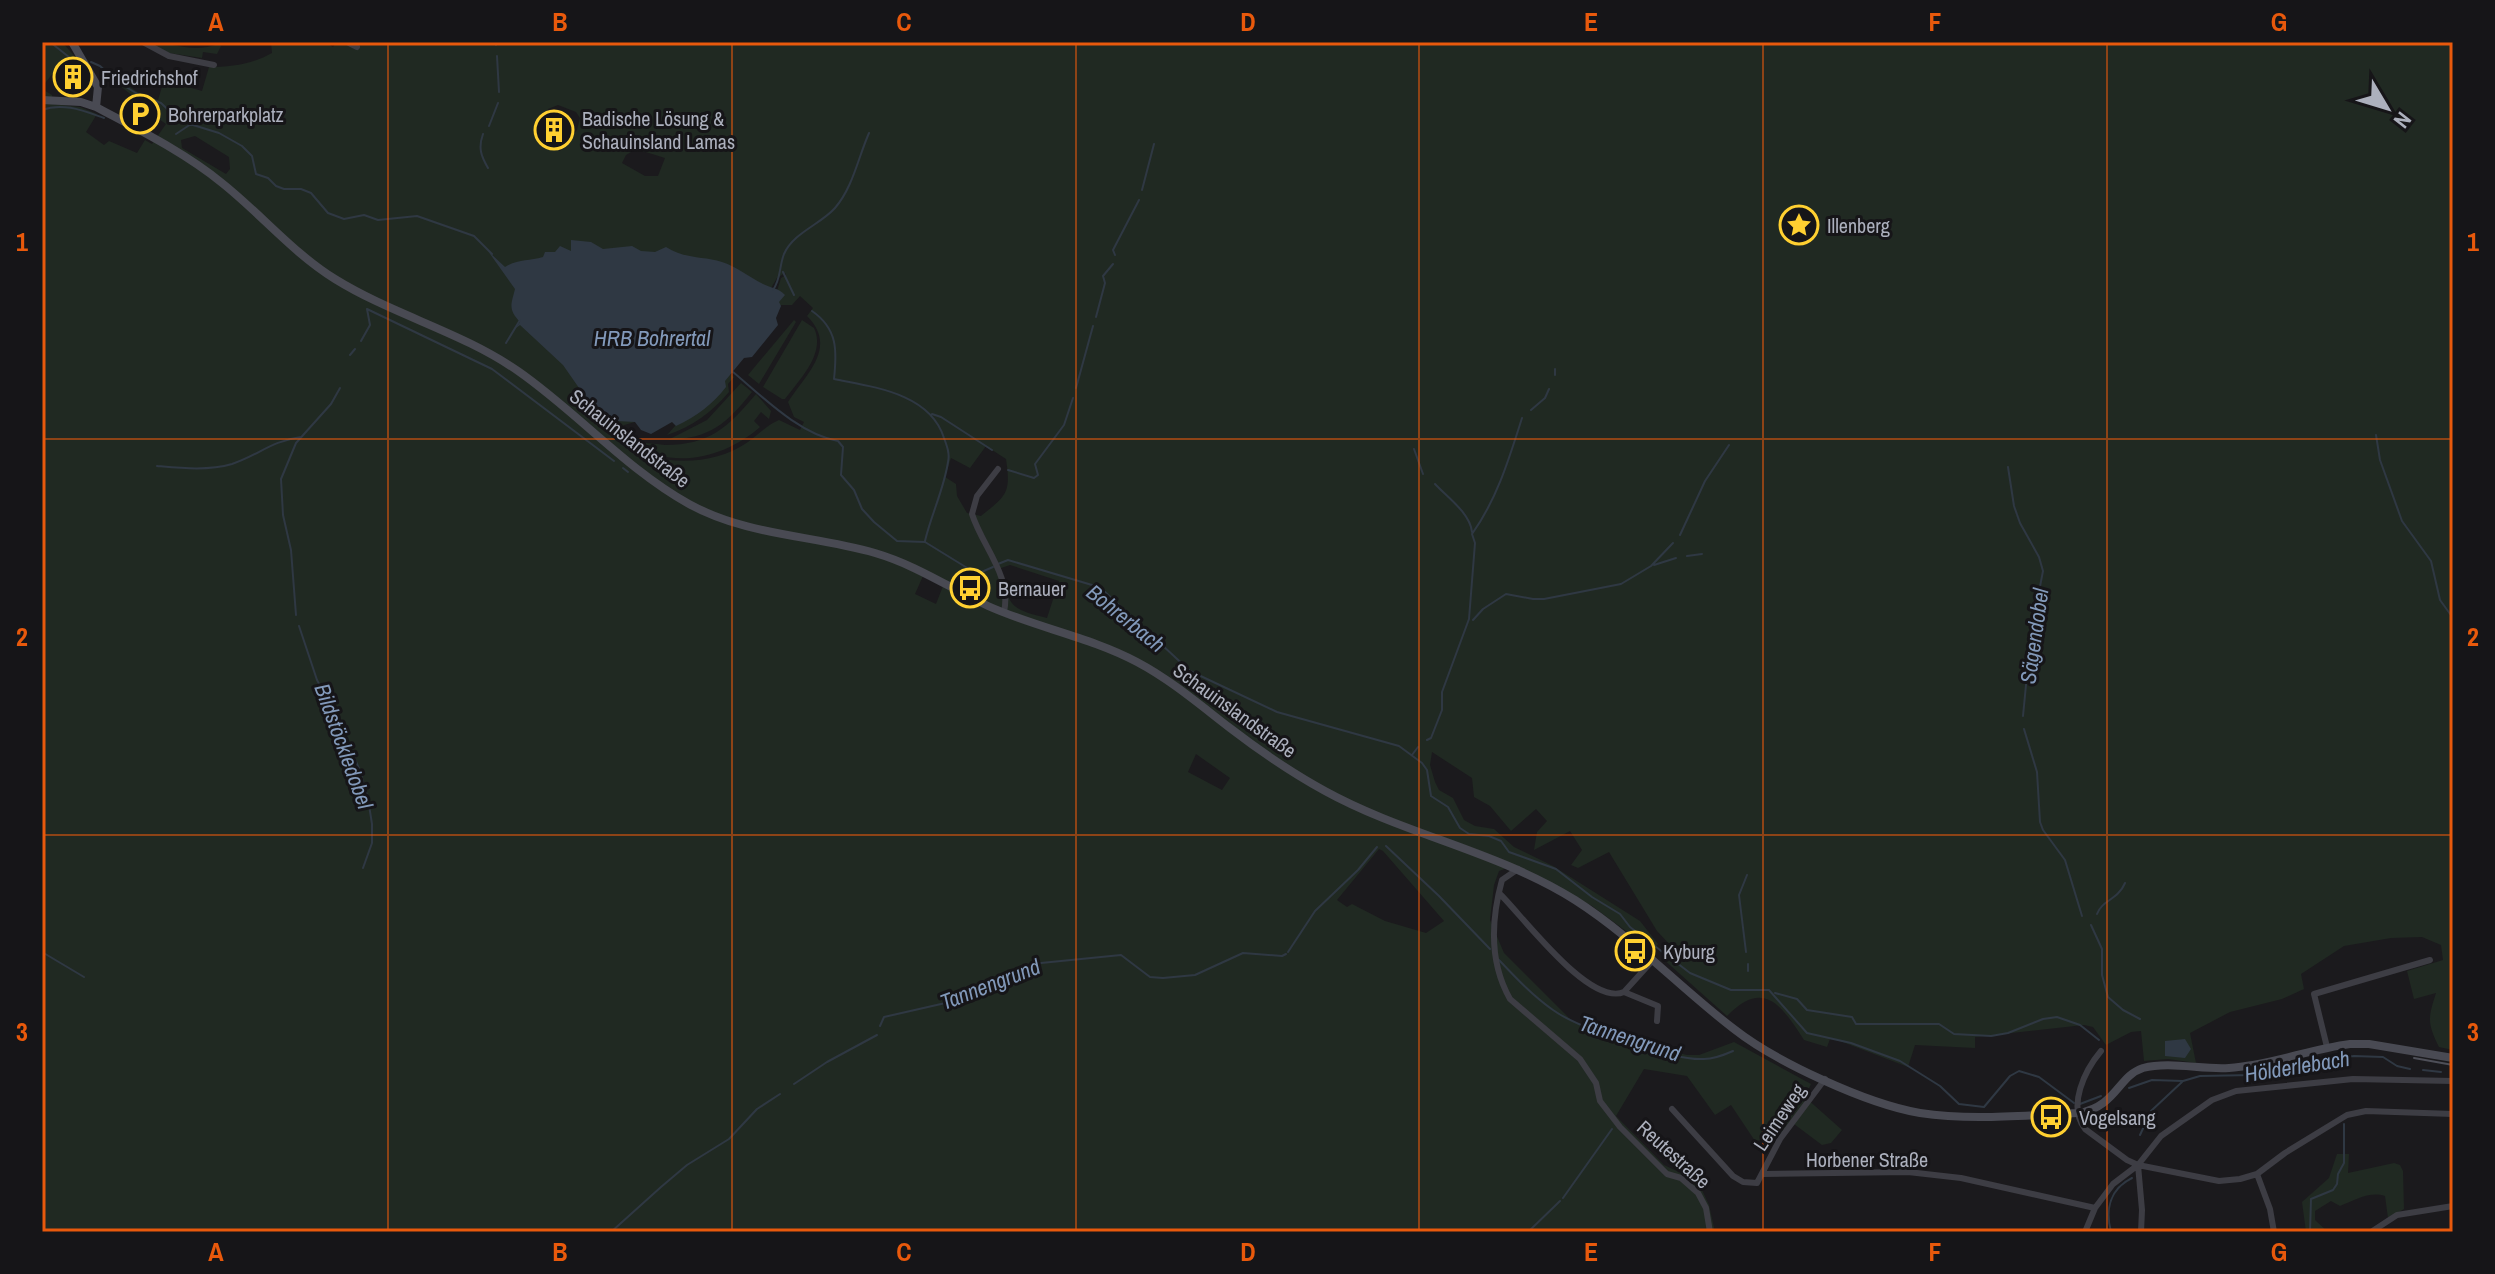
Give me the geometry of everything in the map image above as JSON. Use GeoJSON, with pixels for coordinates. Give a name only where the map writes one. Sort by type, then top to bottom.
{"type":"FeatureCollection","features":[{"type":"Feature","properties":{"kind":"main road"},"geometry":{"type":"LineString","coordinates":[[72,42],[98,87],[96,107]]}},
{"type":"Feature","properties":{"kind":"main road","name":"Schauinslandstraße"},"geometry":{"type":"LineString","coordinates":[[42,100],[81,102],[96,107],[178,152],[211,174],[314,264],[342,283],[519,371],[643,473],[690,504],[747,527],[842,545],[904,562],[1004,612],[1090,641],[1143,665],[1288,769],[1343,800],[1400,826],[1518,869],[1573,899],[1653,960],[1756,1046],[1876,1101],[1916,1112],[1964,1117],[2089,1111],[2105,1102],[2130,1076],[2145,1068],[2230,1068],[2327,1047],[2369,1044],[2453,1058]]}},
{"type":"Feature","properties":{"kind":"street"},"geometry":{"type":"LineString","coordinates":[[143,42],[169,56],[214,65]]}},
{"type":"Feature","properties":{"kind":"street"},"geometry":{"type":"LineString","coordinates":[[347,42],[357,47]]}},
{"type":"Feature","properties":{"kind":"street"},"geometry":{"type":"LineString","coordinates":[[998,469],[972,507],[974,522],[998,569],[1006,601],[1004,612]]}},
{"type":"Feature","properties":{"kind":"street"},"geometry":{"type":"LineString","coordinates":[[1518,869],[1502,880],[1499,893],[1545,946],[1600,989],[1611,994],[1624,992],[1658,1006],[1657,1021]]}},
{"type":"Feature","properties":{"kind":"street","name":"Reutestraße"},"geometry":{"type":"LineString","coordinates":[[1499,893],[1495,912],[1495,963],[1510,999],[1580,1059],[1596,1083],[1600,1101],[1620,1127],[1667,1174],[1681,1178],[1698,1193],[1706,1208],[1710,1232]]}},
{"type":"Feature","properties":{"kind":"street"},"geometry":{"type":"LineString","coordinates":[[1624,992],[1653,960]]}},
{"type":"Feature","properties":{"kind":"street"},"geometry":{"type":"LineString","coordinates":[[2327,1047],[2314,994],[2430,960]]}},
{"type":"Feature","properties":{"kind":"street"},"geometry":{"type":"LineString","coordinates":[[2101,1051],[2088,1066],[2078,1096],[2081,1124],[2085,1129],[2138,1165],[2219,1181],[2257,1174],[2347,1115],[2366,1111],[2453,1114]]}},
{"type":"Feature","properties":{"kind":"street","name":"Leimeweg"},"geometry":{"type":"LineString","coordinates":[[1762,1174],[1780,1139],[1825,1079]]}},
{"type":"Feature","properties":{"kind":"street"},"geometry":{"type":"LineString","coordinates":[[2085,1232],[2095,1208],[2113,1184],[2138,1165],[2161,1136],[2212,1100],[2236,1091],[2353,1079],[2453,1081]]}},
{"type":"Feature","properties":{"kind":"street","name":"Horbener Straße"},"geometry":{"type":"LineString","coordinates":[[1672,1109],[1733,1176],[1743,1182],[1757,1183],[1762,1174],[1908,1172],[1961,1178],[2095,1208]]}},
{"type":"Feature","properties":{"kind":"street"},"geometry":{"type":"LineString","coordinates":[[2138,1165],[2141,1232]]}},
{"type":"Feature","properties":{"kind":"street"},"geometry":{"type":"LineString","coordinates":[[2257,1174],[2270,1209],[2274,1232]]}},
{"type":"Feature","properties":{"kind":"street"},"geometry":{"type":"LineString","coordinates":[[2371,1232],[2397,1215],[2453,1206]]}},
{"type":"Feature","properties":{"kind":"shaded area"},"geometry":{"type":"Polygon","coordinates":[[[42,42],[62,42],[77,59],[57,68],[42,87],[42,42]]]}},
{"type":"Feature","properties":{"kind":"shaded area"},"geometry":{"type":"Polygon","coordinates":[[[147,42],[191,48],[221,46],[217,54],[203,52],[202,58],[169,53],[147,42]]]}},
{"type":"Feature","properties":{"kind":"shaded area"},"geometry":{"type":"Polygon","coordinates":[[[271,42],[325,42],[333,47],[336,42],[356,48],[360,42],[2453,42],[2453,1050],[2439,1047],[2432,1032],[2430,1015],[2436,993],[2414,999],[2407,971],[2443,960],[2441,945],[2422,937],[2391,938],[2344,946],[2301,974],[2304,989],[2282,999],[2230,1012],[2190,1033],[2196,1063],[2168,1059],[2144,1061],[2141,1031],[2131,1032],[2106,1045],[2093,1027],[2084,1025],[1975,1037],[1975,1048],[1915,1045],[1908,1067],[1840,1041],[1830,1039],[1827,1047],[1804,1040],[1780,1007],[1762,998],[1740,1005],[1727,1016],[1662,958],[1671,946],[1657,931],[1609,852],[1578,868],[1571,865],[1582,850],[1570,831],[1534,850],[1537,832],[1547,821],[1536,809],[1511,831],[1490,806],[1474,797],[1472,778],[1432,752],[1430,765],[1435,782],[1439,790],[1453,798],[1464,820],[1475,826],[1494,829],[1514,847],[1553,866],[1640,921],[1658,944],[1653,951],[1592,906],[1515,865],[1499,871],[1490,920],[1504,953],[1572,1021],[1629,1041],[1687,1055],[1699,1055],[1734,1042],[1811,1084],[1805,1097],[1842,1130],[1831,1143],[1822,1145],[1790,1121],[1780,1137],[1755,1141],[1731,1105],[1715,1115],[1687,1076],[1644,1069],[1616,1116],[1664,1165],[1683,1174],[1702,1190],[1715,1232],[42,1232],[42,89],[52,95],[53,104],[80,107],[97,114],[86,132],[104,145],[109,141],[137,153],[145,140],[152,144],[166,124],[127,102],[134,97],[104,73],[107,71],[139,93],[158,100],[164,80],[202,91],[209,67],[242,64],[272,53],[271,42]],[[558,105],[548,109],[538,141],[560,151],[577,130],[580,118],[576,112],[558,105]],[[195,136],[181,140],[182,148],[226,174],[230,169],[229,157],[195,136]],[[636,149],[626,155],[622,163],[645,176],[658,176],[665,158],[636,149]],[[785,273],[777,278],[768,293],[638,421],[611,429],[647,461],[649,456],[687,461],[725,454],[779,420],[800,430],[804,422],[794,417],[788,402],[811,370],[820,349],[816,327],[807,316],[813,308],[800,296],[792,305],[777,305],[777,291],[785,273]],[[986,446],[970,468],[951,458],[945,477],[956,484],[957,496],[967,513],[981,516],[1005,492],[1008,479],[1006,459],[986,446]],[[1010,565],[1001,568],[1009,598],[1017,608],[1047,618],[1059,581],[1010,565]],[[923,576],[915,594],[936,604],[943,586],[923,576]],[[1196,754],[1188,772],[1222,790],[1230,778],[1196,754]],[[1379,849],[1337,900],[1347,907],[1352,904],[1385,921],[1426,933],[1444,921],[1379,849]]]}},
{"type":"Feature","properties":{"kind":"shaded area"},"geometry":{"type":"Polygon","coordinates":[[[794,320],[796,322],[759,384],[748,375],[794,320]]]}},
{"type":"Feature","properties":{"kind":"shaded area"},"geometry":{"type":"Polygon","coordinates":[[[802,320],[814,328],[817,347],[804,374],[782,399],[763,387],[802,320]]]}},
{"type":"Feature","properties":{"kind":"shaded area"},"geometry":{"type":"Polygon","coordinates":[[[725,370],[734,377],[728,384],[729,392],[701,418],[667,435],[725,370]]]}},
{"type":"Feature","properties":{"kind":"shaded area"},"geometry":{"type":"Polygon","coordinates":[[[741,383],[752,392],[725,421],[696,436],[668,440],[707,420],[741,383]]]}},
{"type":"Feature","properties":{"kind":"shaded area"},"geometry":{"type":"Polygon","coordinates":[[[756,394],[771,411],[769,419],[761,412],[754,421],[760,427],[715,453],[698,457],[665,457],[633,442],[665,445],[706,438],[727,425],[756,394]]]}},
{"type":"Feature","properties":{"kind":"shaded area"},"geometry":{"type":"Polygon","coordinates":[[[2337,1154],[2349,1154],[2348,1173],[2394,1163],[2400,1165],[2403,1171],[2404,1209],[2388,1218],[2385,1196],[2379,1195],[2362,1197],[2340,1206],[2331,1201],[2315,1211],[2315,1220],[2328,1232],[2306,1232],[2302,1202],[2329,1178],[2337,1154]]]}},
{"type":"Feature","properties":{"kind":"water","name":"HRB Bohrertal"},"geometry":{"type":"Polygon","coordinates":[[[571,240],[591,242],[603,249],[632,246],[641,251],[655,252],[666,247],[680,254],[727,264],[785,295],[779,302],[778,325],[752,357],[744,358],[715,399],[691,418],[676,426],[672,422],[651,434],[641,430],[635,422],[617,421],[586,398],[563,365],[520,325],[516,328],[520,322],[512,307],[515,289],[488,251],[505,267],[543,257],[545,252],[555,252],[560,246],[571,251],[571,240]]]}},
{"type":"Feature","properties":{"kind":"water"},"geometry":{"type":"Polygon","coordinates":[[[2185,1039],[2191,1049],[2185,1058],[2165,1056],[2165,1041],[2185,1039]]]}},
{"type":"Feature","properties":{"kind":"waterway","name":"Bohrerbach"},"geometry":{"type":"LineString","coordinates":[[50,42],[74,61]]}},
{"type":"Feature","properties":{"kind":"waterway"},"geometry":{"type":"LineString","coordinates":[[497,56],[499,92]]}},
{"type":"Feature","properties":{"kind":"waterway","name":"Bohrerbach"},"geometry":{"type":"LineString","coordinates":[[91,62],[139,95],[161,103],[180,121],[219,133],[242,146],[252,156],[256,174],[284,189],[301,189],[311,193],[328,213],[344,219],[364,215],[378,220],[417,216],[474,236],[492,254]]}},
{"type":"Feature","properties":{"kind":"waterway"},"geometry":{"type":"LineString","coordinates":[[489,126],[498,103]]}},
{"type":"Feature","properties":{"kind":"waterway"},"geometry":{"type":"LineString","coordinates":[[42,110],[66,107],[104,118]]}},
{"type":"Feature","properties":{"kind":"waterway"},"geometry":{"type":"LineString","coordinates":[[176,134],[191,124]]}},
{"type":"Feature","properties":{"kind":"waterway"},"geometry":{"type":"LineString","coordinates":[[773,290],[788,247],[800,234],[829,214],[841,200],[869,133]]}},
{"type":"Feature","properties":{"kind":"waterway"},"geometry":{"type":"LineString","coordinates":[[483,134],[481,152],[488,168]]}},
{"type":"Feature","properties":{"kind":"waterway"},"geometry":{"type":"LineString","coordinates":[[1142,190],[1154,144]]}},
{"type":"Feature","properties":{"kind":"waterway"},"geometry":{"type":"LineString","coordinates":[[1115,255],[1113,250],[1139,200]]}},
{"type":"Feature","properties":{"kind":"waterway"},"geometry":{"type":"LineString","coordinates":[[1096,317],[1105,283],[1103,276],[1113,264]]}},
{"type":"Feature","properties":{"kind":"waterway"},"geometry":{"type":"LineString","coordinates":[[783,272],[794,295]]}},
{"type":"Feature","properties":{"kind":"waterway"},"geometry":{"type":"LineString","coordinates":[[367,309],[492,369],[614,461]]}},
{"type":"Feature","properties":{"kind":"waterway","name":"Bildstöckledobel"},"geometry":{"type":"LineString","coordinates":[[361,341],[370,325],[367,309]]}},
{"type":"Feature","properties":{"kind":"waterway"},"geometry":{"type":"LineString","coordinates":[[812,311],[827,325],[834,341],[834,379],[898,395],[926,411],[937,423],[949,459],[925,541]]}},
{"type":"Feature","properties":{"kind":"waterway"},"geometry":{"type":"LineString","coordinates":[[506,343],[520,320]]}},
{"type":"Feature","properties":{"kind":"waterway"},"geometry":{"type":"LineString","coordinates":[[1076,388],[1093,326]]}},
{"type":"Feature","properties":{"kind":"waterway","name":"Bildstöckledobel"},"geometry":{"type":"LineString","coordinates":[[350,355],[355,349]]}},
{"type":"Feature","properties":{"kind":"waterway"},"geometry":{"type":"LineString","coordinates":[[1555,369],[1555,375]]}},
{"type":"Feature","properties":{"kind":"waterway","name":"Bohrerbach"},"geometry":{"type":"LineString","coordinates":[[733,372],[796,423],[838,441],[843,447],[841,475],[854,490],[862,509],[897,541],[925,542],[977,574],[993,567]]}},
{"type":"Feature","properties":{"kind":"waterway","name":"Bildstöckledobel"},"geometry":{"type":"LineString","coordinates":[[296,615],[281,479],[296,443],[331,404],[340,388]]}},
{"type":"Feature","properties":{"kind":"waterway"},"geometry":{"type":"LineString","coordinates":[[1531,410],[1545,398],[1549,389]]}},
{"type":"Feature","properties":{"kind":"waterway"},"geometry":{"type":"LineString","coordinates":[[1008,470],[1034,478],[1038,475],[1035,464],[1064,425],[1073,398]]}},
{"type":"Feature","properties":{"kind":"waterway"},"geometry":{"type":"LineString","coordinates":[[932,414],[992,450]]}},
{"type":"Feature","properties":{"kind":"waterway"},"geometry":{"type":"LineString","coordinates":[[1427,740],[1431,738],[1442,710],[1442,692],[1469,619],[1475,543],[1472,534],[1495,493],[1522,418]]}},
{"type":"Feature","properties":{"kind":"waterway"},"geometry":{"type":"LineString","coordinates":[[2376,435],[2380,460],[2402,521],[2431,561],[2440,600],[2453,618]]}},
{"type":"Feature","properties":{"kind":"waterway"},"geometry":{"type":"LineString","coordinates":[[157,466],[223,466],[301,437]]}},
{"type":"Feature","properties":{"kind":"waterway"},"geometry":{"type":"LineString","coordinates":[[1680,535],[1705,481],[1729,445]]}},
{"type":"Feature","properties":{"kind":"waterway"},"geometry":{"type":"LineString","coordinates":[[1414,449],[1423,474]]}},
{"type":"Feature","properties":{"kind":"waterway","name":"Sägendobel"},"geometry":{"type":"LineString","coordinates":[[2008,467],[2014,506],[2043,571],[2031,633],[2023,716]]}},
{"type":"Feature","properties":{"kind":"waterway"},"geometry":{"type":"LineString","coordinates":[[623,468],[628,472]]}},
{"type":"Feature","properties":{"kind":"waterway"},"geometry":{"type":"LineString","coordinates":[[1435,484],[1463,512],[1472,532]]}},
{"type":"Feature","properties":{"kind":"waterway"},"geometry":{"type":"LineString","coordinates":[[1473,620],[1483,609],[1506,594],[1544,599],[1621,584],[1651,566],[1673,543]]}},
{"type":"Feature","properties":{"kind":"waterway"},"geometry":{"type":"LineString","coordinates":[[1687,556],[1702,554]]}},
{"type":"Feature","properties":{"kind":"waterway"},"geometry":{"type":"LineString","coordinates":[[1654,565],[1676,558]]}},
{"type":"Feature","properties":{"kind":"waterway","name":"Bohrerbach"},"geometry":{"type":"LineString","coordinates":[[998,564],[1008,560],[1092,585],[1104,591],[1190,671],[1277,712],[1399,746],[1422,763],[1427,770],[1431,796],[1448,807],[1460,828],[1469,834],[1501,841],[1509,852],[1556,869],[1620,914],[1630,927],[1690,973],[1731,990],[1769,990],[1807,1033],[1851,1043],[1900,1061],[1940,1086],[1959,1104],[1984,1107],[2010,1076],[2019,1071],[2039,1077],[2074,1103]]}},
{"type":"Feature","properties":{"kind":"waterway","name":"Bildstöckledobel"},"geometry":{"type":"LineString","coordinates":[[299,626],[317,680],[336,714],[368,799],[372,843],[363,868]]}},
{"type":"Feature","properties":{"kind":"waterway","name":"Sägendobel"},"geometry":{"type":"LineString","coordinates":[[2024,729],[2037,772],[2040,822],[2065,860],[2082,916]]}},
{"type":"Feature","properties":{"kind":"waterway"},"geometry":{"type":"LineString","coordinates":[[1412,755],[1418,747]]}},
{"type":"Feature","properties":{"kind":"waterway","name":"Tannengrund"},"geometry":{"type":"LineString","coordinates":[[1386,846],[1490,949]]}},
{"type":"Feature","properties":{"kind":"waterway","name":"Tannengrund"},"geometry":{"type":"LineString","coordinates":[[1288,952],[1315,911],[1377,847]]}},
{"type":"Feature","properties":{"kind":"waterway"},"geometry":{"type":"LineString","coordinates":[[1746,952],[1739,895],[1747,875]]}},
{"type":"Feature","properties":{"kind":"waterway"},"geometry":{"type":"LineString","coordinates":[[2097,914],[2125,883]]}},
{"type":"Feature","properties":{"kind":"waterway","name":"Sägendobel"},"geometry":{"type":"LineString","coordinates":[[2091,925],[2102,949],[2102,975],[2108,997],[2140,1019]]}},
{"type":"Feature","properties":{"kind":"waterway"},"geometry":{"type":"LineString","coordinates":[[42,952],[84,977]]}},
{"type":"Feature","properties":{"kind":"waterway","name":"Tannengrund"},"geometry":{"type":"LineString","coordinates":[[880,1026],[884,1017],[963,999],[1041,963],[1121,955],[1150,977],[1163,978],[1195,975],[1243,953],[1286,954]]}},
{"type":"Feature","properties":{"kind":"waterway","name":"Tannengrund"},"geometry":{"type":"LineString","coordinates":[[1499,960],[1553,1010],[1604,1034],[1690,1058],[1711,1058],[1733,1051]]}},
{"type":"Feature","properties":{"kind":"waterway"},"geometry":{"type":"LineString","coordinates":[[1748,964],[1748,971]]}},
{"type":"Feature","properties":{"kind":"waterway"},"geometry":{"type":"LineString","coordinates":[[1775,993],[1797,999],[1807,1010],[1852,1017],[1856,1024],[1939,1024],[1954,1034],[1991,1036],[2057,1017],[2080,1025],[2099,1040]]}},
{"type":"Feature","properties":{"kind":"waterway","name":"Tannengrund"},"geometry":{"type":"LineString","coordinates":[[794,1084],[877,1035]]}},
{"type":"Feature","properties":{"kind":"waterway","name":"Hölderlebach"},"geometry":{"type":"LineString","coordinates":[[2129,1088],[2152,1080],[2183,1081],[2200,1076],[2253,1075],[2301,1063],[2354,1056],[2383,1057],[2397,1066],[2410,1069]]}},
{"type":"Feature","properties":{"kind":"waterway","name":"Hölderlebach"},"geometry":{"type":"LineString","coordinates":[[2423,1070],[2441,1072]]}},
{"type":"Feature","properties":{"kind":"waterway"},"geometry":{"type":"LineString","coordinates":[[2140,1135],[2151,1111],[2182,1082]]}},
{"type":"Feature","properties":{"kind":"waterway","name":"Tannengrund"},"geometry":{"type":"LineString","coordinates":[[611,1232],[687,1165],[729,1139],[757,1109],[780,1094]]}},
{"type":"Feature","properties":{"kind":"waterway","name":"Bohrerbach"},"geometry":{"type":"LineString","coordinates":[[2080,1104],[2101,1096]]}},
{"type":"Feature","properties":{"kind":"waterway"},"geometry":{"type":"LineString","coordinates":[[2310,1232],[2311,1199],[2333,1190],[2344,1163],[2344,1124]]}},
{"type":"Feature","properties":{"kind":"waterway"},"geometry":{"type":"LineString","coordinates":[[1563,1198],[1612,1129]]}},
{"type":"Feature","properties":{"kind":"waterway"},"geometry":{"type":"LineString","coordinates":[[2111,1232],[2111,1200],[2119,1188],[2132,1178]]}},
{"type":"Feature","properties":{"kind":"waterway"},"geometry":{"type":"LineString","coordinates":[[1528,1232],[1560,1201]]}},
{"type":"Feature","properties":{"kind":"tram line"},"geometry":{"type":"LineString","coordinates":[[2414,1058],[2453,1065]]}},
{"type":"Feature","properties":{"kind":"place","name":"Friedrichshof"},"geometry":{"type":"Point","coordinates":[73,77]}},
{"type":"Feature","properties":{"kind":"place","name":"Bohrerparkplatz"},"geometry":{"type":"Point","coordinates":[140,114]}},
{"type":"Feature","properties":{"kind":"place","name":"Badische Lösung & Schauinsland Lamas"},"geometry":{"type":"Point","coordinates":[554,130]}},
{"type":"Feature","properties":{"kind":"place","name":"Illenberg"},"geometry":{"type":"Point","coordinates":[1799,225]}},
{"type":"Feature","properties":{"kind":"place","name":"Bernauer"},"geometry":{"type":"Point","coordinates":[970,588]}},
{"type":"Feature","properties":{"kind":"place","name":"Kyburg"},"geometry":{"type":"Point","coordinates":[1635,951]}},
{"type":"Feature","properties":{"kind":"place","name":"Vogelsang"},"geometry":{"type":"Point","coordinates":[2051,1117]}}]}
